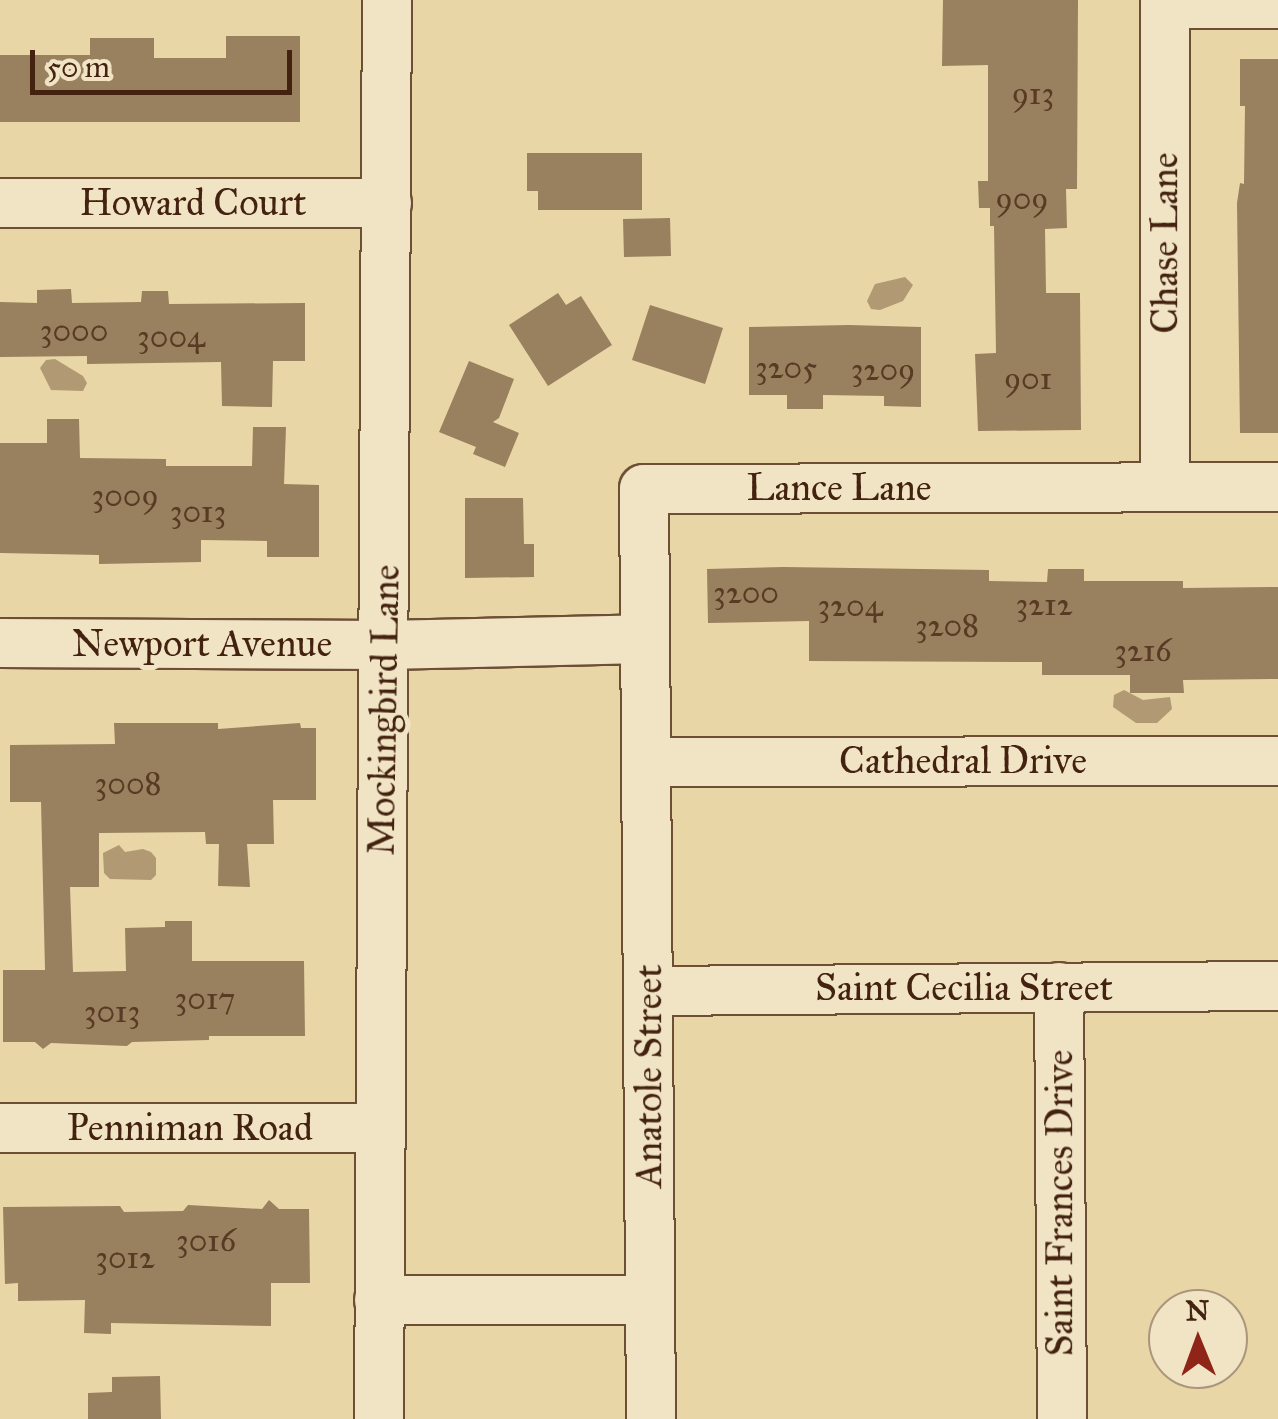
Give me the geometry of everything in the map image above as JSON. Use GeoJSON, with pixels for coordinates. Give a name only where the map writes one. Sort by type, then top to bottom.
{"type":"FeatureCollection","features":[{"type":"Feature","properties":{"kind":"street","name":"Mockingbird Lane"},"geometry":{"type":"LineString","coordinates":[[379,1419],[386,0]]}},
{"type":"Feature","properties":{"kind":"street"},"geometry":{"type":"LineString","coordinates":[[1165,2],[1278,4]]}},
{"type":"Feature","properties":{"kind":"street","name":"Chase Lane"},"geometry":{"type":"LineString","coordinates":[[1165,2],[1165,487]]}},
{"type":"Feature","properties":{"kind":"street","name":"Howard Court"},"geometry":{"type":"LineString","coordinates":[[0,203],[387,203]]}},
{"type":"Feature","properties":{"kind":"street","name":"Lance Lane"},"geometry":{"type":"LineString","coordinates":[[647,747],[644,490],[1278,487]]}},
{"type":"Feature","properties":{"kind":"street","name":"Newport Avenue"},"geometry":{"type":"LineString","coordinates":[[0,644],[385,645],[644,639]]}},
{"type":"Feature","properties":{"kind":"street","name":"Cathedral Drive"},"geometry":{"type":"LineString","coordinates":[[647,747],[1278,761]]}},
{"type":"Feature","properties":{"kind":"street","name":"Anatole Street"},"geometry":{"type":"LineString","coordinates":[[647,747],[650,1419]]}},
{"type":"Feature","properties":{"kind":"street","name":"Saint Cecilia Street"},"geometry":{"type":"LineString","coordinates":[[649,991],[1278,986]]}},
{"type":"Feature","properties":{"kind":"street","name":"Saint Frances Drive"},"geometry":{"type":"LineString","coordinates":[[1059,987],[1062,1419]]}},
{"type":"Feature","properties":{"kind":"street","name":"Penniman Road"},"geometry":{"type":"LineString","coordinates":[[0,1128],[380,1128]]}},
{"type":"Feature","properties":{"kind":"street"},"geometry":{"type":"LineString","coordinates":[[379,1300],[650,1300]]}},
{"type":"Feature","properties":{"kind":"shaded area"},"geometry":{"type":"Polygon","coordinates":[[[905,277],[913,285],[903,301],[880,310],[871,309],[867,301],[875,284],[905,277]]]}},
{"type":"Feature","properties":{"kind":"shaded area"},"geometry":{"type":"Polygon","coordinates":[[[55,359],[83,376],[87,383],[83,391],[51,390],[40,368],[46,360],[55,359]]]}},
{"type":"Feature","properties":{"kind":"shaded area"},"geometry":{"type":"Polygon","coordinates":[[[1124,690],[1143,700],[1170,697],[1172,709],[1157,723],[1136,723],[1113,707],[1114,695],[1124,690]]]}},
{"type":"Feature","properties":{"kind":"shaded area"},"geometry":{"type":"Polygon","coordinates":[[[119,845],[125,852],[151,852],[156,858],[156,875],[151,880],[110,879],[104,873],[103,853],[119,845]]]}},
{"type":"Feature","properties":{"kind":"building"},"geometry":{"type":"Polygon","coordinates":[[[943,0],[1078,0],[1077,189],[1066,189],[1067,228],[1045,229],[1046,293],[1080,293],[1081,430],[978,431],[975,354],[996,353],[994,226],[990,226],[990,208],[979,208],[978,181],[988,181],[988,65],[942,66],[943,0]]]}},
{"type":"Feature","properties":{"kind":"building"},"geometry":{"type":"Polygon","coordinates":[[[226,36],[300,36],[300,122],[0,122],[0,55],[90,55],[90,38],[154,38],[154,58],[226,58],[226,36]]]}},
{"type":"Feature","properties":{"kind":"building"},"geometry":{"type":"Polygon","coordinates":[[[1240,59],[1278,59],[1278,433],[1240,433],[1237,203],[1240,183],[1244,184],[1245,106],[1240,106],[1240,59]]]}},
{"type":"Feature","properties":{"kind":"building"},"geometry":{"type":"Polygon","coordinates":[[[527,153],[642,153],[642,210],[538,210],[538,191],[527,191],[527,153]]]}},
{"type":"Feature","properties":{"kind":"building"},"geometry":{"type":"Polygon","coordinates":[[[670,218],[671,256],[624,257],[623,219],[670,218]]]}},
{"type":"Feature","properties":{"kind":"building"},"geometry":{"type":"Polygon","coordinates":[[[71,289],[72,303],[141,302],[142,291],[168,291],[169,304],[305,303],[305,361],[273,361],[272,407],[222,406],[221,362],[87,364],[87,356],[0,357],[0,302],[37,303],[37,290],[71,289]]]}},
{"type":"Feature","properties":{"kind":"building"},"geometry":{"type":"Polygon","coordinates":[[[558,293],[566,305],[581,296],[612,345],[548,386],[509,325],[558,293]]]}},
{"type":"Feature","properties":{"kind":"building"},"geometry":{"type":"Polygon","coordinates":[[[650,305],[723,328],[705,384],[632,360],[650,305]]]}},
{"type":"Feature","properties":{"kind":"building"},"geometry":{"type":"Polygon","coordinates":[[[749,327],[921,327],[921,407],[884,406],[884,396],[823,395],[823,409],[787,409],[787,395],[749,395],[749,327]]]}},
{"type":"Feature","properties":{"kind":"building"},"geometry":{"type":"Polygon","coordinates":[[[469,361],[514,379],[499,418],[493,422],[519,433],[505,467],[473,454],[476,447],[439,432],[469,361]]]}},
{"type":"Feature","properties":{"kind":"building"},"geometry":{"type":"Polygon","coordinates":[[[47,419],[79,419],[80,458],[166,459],[166,466],[252,466],[253,427],[286,427],[284,484],[319,485],[319,557],[267,557],[267,541],[201,540],[201,562],[99,564],[99,555],[0,553],[0,443],[47,443],[47,419]]]}},
{"type":"Feature","properties":{"kind":"building"},"geometry":{"type":"Polygon","coordinates":[[[465,498],[523,498],[524,544],[534,544],[534,577],[465,578],[465,498]]]}},
{"type":"Feature","properties":{"kind":"building"},"geometry":{"type":"Polygon","coordinates":[[[707,569],[989,570],[989,581],[1047,582],[1048,569],[1084,569],[1084,581],[1183,581],[1183,588],[1278,587],[1278,679],[1183,680],[1184,693],[1130,693],[1130,675],[1042,675],[1042,662],[809,661],[809,621],[708,623],[707,569]]]}},
{"type":"Feature","properties":{"kind":"building"},"geometry":{"type":"Polygon","coordinates":[[[114,723],[218,723],[218,729],[300,723],[301,728],[316,728],[316,800],[273,800],[274,844],[247,844],[250,887],[218,886],[219,844],[206,844],[205,832],[99,833],[99,887],[70,887],[73,972],[126,971],[125,928],[165,927],[165,921],[192,921],[192,961],[304,961],[305,1036],[209,1036],[209,1040],[132,1042],[127,1046],[51,1043],[43,1049],[35,1042],[3,1042],[3,970],[45,970],[41,802],[10,802],[10,745],[115,744],[114,723]]]}},
{"type":"Feature","properties":{"kind":"building"},"geometry":{"type":"Polygon","coordinates":[[[269,1200],[279,1209],[309,1209],[310,1283],[271,1283],[271,1326],[111,1323],[111,1334],[84,1333],[85,1300],[18,1301],[18,1283],[5,1284],[3,1207],[120,1206],[124,1212],[183,1211],[188,1205],[262,1209],[269,1200]]]}},
{"type":"Feature","properties":{"kind":"building"},"geometry":{"type":"Polygon","coordinates":[[[160,1376],[161,1419],[88,1419],[88,1393],[112,1392],[112,1377],[160,1376]]]}}]}
